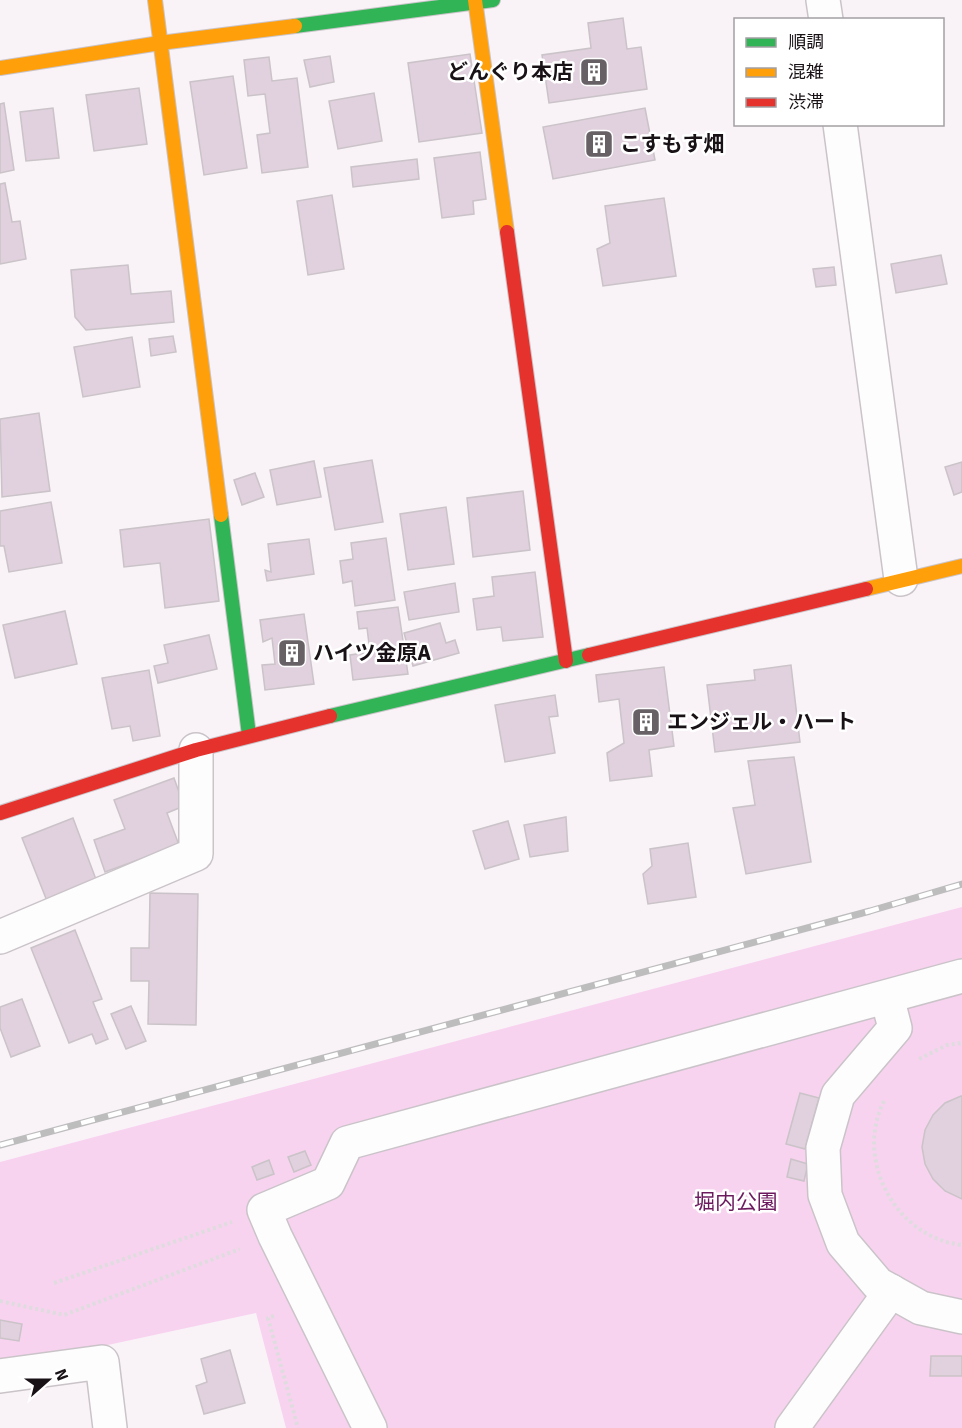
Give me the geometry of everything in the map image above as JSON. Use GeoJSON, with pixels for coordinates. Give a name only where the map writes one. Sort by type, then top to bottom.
{"type":"FeatureCollection","features":[{"type":"Feature","properties":{"kind":"street"},"geometry":{"type":"LineString","coordinates":[[155,0],[249,735]]}},
{"type":"Feature","properties":{"kind":"street"},"geometry":{"type":"LineString","coordinates":[[0,68],[160,43],[493,0]]}},
{"type":"Feature","properties":{"kind":"street"},"geometry":{"type":"LineString","coordinates":[[823,0],[826,18]]}},
{"type":"Feature","properties":{"kind":"street"},"geometry":{"type":"LineString","coordinates":[[475,1],[566,661]]}},
{"type":"Feature","properties":{"kind":"street"},"geometry":{"type":"LineString","coordinates":[[840,126],[901,579]]}},
{"type":"Feature","properties":{"kind":"street"},"geometry":{"type":"LineString","coordinates":[[0,813],[249,735],[962,566]]}},
{"type":"Feature","properties":{"kind":"street"},"geometry":{"type":"LineString","coordinates":[[0,937],[196,854],[196,750]]}},
{"type":"Feature","properties":{"kind":"street"},"geometry":{"type":"LineString","coordinates":[[370,1428],[275,1236],[264,1209],[328,1183],[347,1143],[962,976]]}},
{"type":"Feature","properties":{"kind":"street"},"geometry":{"type":"LineString","coordinates":[[887,998],[895,1028],[838,1095],[823,1148],[825,1195],[843,1243],[878,1284],[921,1308],[962,1317]]}},
{"type":"Feature","properties":{"kind":"street"},"geometry":{"type":"LineString","coordinates":[[792,1428],[891,1292]]}},
{"type":"Feature","properties":{"kind":"street"},"geometry":{"type":"LineString","coordinates":[[0,1376],[102,1362],[110,1428]]}},
{"type":"Feature","properties":{"kind":"path"},"geometry":{"type":"LineString","coordinates":[[917,1059],[947,1045],[962,1043]]}},
{"type":"Feature","properties":{"kind":"path"},"geometry":{"type":"LineString","coordinates":[[889,1092],[879,1111],[873,1143],[878,1175],[893,1204],[918,1229],[950,1244],[962,1245]]}},
{"type":"Feature","properties":{"kind":"path"},"geometry":{"type":"LineString","coordinates":[[54,1283],[233,1222]]}},
{"type":"Feature","properties":{"kind":"path"},"geometry":{"type":"LineString","coordinates":[[0,1301],[64,1315],[275,1236]]}},
{"type":"Feature","properties":{"kind":"path"},"geometry":{"type":"LineString","coordinates":[[298,1428],[268,1318],[307,1300]]}},
{"type":"Feature","properties":{"kind":"green space","name":"堀内公園"},"geometry":{"type":"Polygon","coordinates":[[[962,907],[962,1428],[286,1428],[256,1313],[94,1348],[0,1365],[0,1162],[962,907]]]}},
{"type":"Feature","properties":{"kind":"building","name":"どんぐり本店"},"geometry":{"type":"Polygon","coordinates":[[[623,18],[627,49],[641,47],[647,89],[549,103],[542,55],[591,48],[588,23],[623,18]]]}},
{"type":"Feature","properties":{"kind":"building"},"geometry":{"type":"Polygon","coordinates":[[[470,54],[482,133],[419,142],[408,63],[470,54]]]}},
{"type":"Feature","properties":{"kind":"building"},"geometry":{"type":"Polygon","coordinates":[[[330,56],[334,82],[310,87],[304,60],[330,56]]]}},
{"type":"Feature","properties":{"kind":"building"},"geometry":{"type":"Polygon","coordinates":[[[269,57],[272,81],[297,78],[308,167],[262,173],[257,135],[270,133],[265,94],[248,96],[244,60],[269,57]]]}},
{"type":"Feature","properties":{"kind":"building"},"geometry":{"type":"Polygon","coordinates":[[[233,76],[247,168],[204,175],[190,82],[233,76]]]}},
{"type":"Feature","properties":{"kind":"building"},"geometry":{"type":"Polygon","coordinates":[[[139,88],[147,144],[94,151],[86,95],[139,88]]]}},
{"type":"Feature","properties":{"kind":"building"},"geometry":{"type":"Polygon","coordinates":[[[374,93],[382,141],[338,149],[329,101],[374,93]]]}},
{"type":"Feature","properties":{"kind":"building"},"geometry":{"type":"Polygon","coordinates":[[[4,103],[14,170],[0,173],[0,104],[4,103]]]}},
{"type":"Feature","properties":{"kind":"building"},"geometry":{"type":"Polygon","coordinates":[[[53,108],[59,158],[26,161],[20,112],[53,108]]]}},
{"type":"Feature","properties":{"kind":"building","name":"こすもす畑"},"geometry":{"type":"Polygon","coordinates":[[[645,108],[655,160],[553,179],[543,127],[645,108]]]}},
{"type":"Feature","properties":{"kind":"building"},"geometry":{"type":"Polygon","coordinates":[[[480,152],[486,199],[473,201],[474,214],[442,218],[434,158],[480,152]]]}},
{"type":"Feature","properties":{"kind":"building"},"geometry":{"type":"Polygon","coordinates":[[[417,159],[419,179],[353,187],[351,167],[417,159]]]}},
{"type":"Feature","properties":{"kind":"building"},"geometry":{"type":"Polygon","coordinates":[[[5,183],[12,222],[20,221],[26,259],[0,264],[0,184],[5,183]]]}},
{"type":"Feature","properties":{"kind":"building"},"geometry":{"type":"Polygon","coordinates":[[[332,195],[344,269],[308,275],[297,201],[332,195]]]}},
{"type":"Feature","properties":{"kind":"building"},"geometry":{"type":"Polygon","coordinates":[[[664,198],[676,276],[603,286],[597,249],[610,243],[605,206],[664,198]]]}},
{"type":"Feature","properties":{"kind":"building"},"geometry":{"type":"Polygon","coordinates":[[[941,255],[947,284],[896,293],[891,264],[941,255]]]}},
{"type":"Feature","properties":{"kind":"building"},"geometry":{"type":"Polygon","coordinates":[[[128,265],[131,294],[171,291],[174,322],[86,330],[75,317],[71,270],[128,265]]]}},
{"type":"Feature","properties":{"kind":"building"},"geometry":{"type":"Polygon","coordinates":[[[834,267],[836,285],[816,287],[813,269],[834,267]]]}},
{"type":"Feature","properties":{"kind":"building"},"geometry":{"type":"Polygon","coordinates":[[[173,336],[176,352],[151,356],[149,339],[173,336]]]}},
{"type":"Feature","properties":{"kind":"building"},"geometry":{"type":"Polygon","coordinates":[[[132,337],[140,387],[83,397],[74,347],[132,337]]]}},
{"type":"Feature","properties":{"kind":"building"},"geometry":{"type":"Polygon","coordinates":[[[39,413],[50,491],[2,497],[0,419],[39,413]]]}},
{"type":"Feature","properties":{"kind":"building"},"geometry":{"type":"Polygon","coordinates":[[[372,460],[383,522],[335,530],[324,468],[372,460]]]}},
{"type":"Feature","properties":{"kind":"building"},"geometry":{"type":"Polygon","coordinates":[[[314,461],[321,497],[277,505],[270,470],[314,461]]]}},
{"type":"Feature","properties":{"kind":"building"},"geometry":{"type":"Polygon","coordinates":[[[962,462],[962,492],[954,495],[945,467],[962,462]]]}},
{"type":"Feature","properties":{"kind":"building"},"geometry":{"type":"Polygon","coordinates":[[[255,473],[264,497],[242,505],[234,480],[255,473]]]}},
{"type":"Feature","properties":{"kind":"building"},"geometry":{"type":"Polygon","coordinates":[[[523,491],[530,550],[473,557],[467,498],[523,491]]]}},
{"type":"Feature","properties":{"kind":"building"},"geometry":{"type":"Polygon","coordinates":[[[51,502],[62,563],[9,572],[4,546],[0,546],[0,511],[51,502]]]}},
{"type":"Feature","properties":{"kind":"building"},"geometry":{"type":"Polygon","coordinates":[[[446,507],[454,564],[408,570],[400,514],[446,507]]]}},
{"type":"Feature","properties":{"kind":"building"},"geometry":{"type":"Polygon","coordinates":[[[209,519],[219,601],[165,608],[160,563],[124,567],[120,530],[209,519]]]}},
{"type":"Feature","properties":{"kind":"building"},"geometry":{"type":"Polygon","coordinates":[[[386,538],[395,600],[355,606],[352,581],[343,583],[340,561],[353,559],[351,543],[386,538]]]}},
{"type":"Feature","properties":{"kind":"building"},"geometry":{"type":"Polygon","coordinates":[[[309,539],[314,574],[267,581],[265,570],[271,572],[268,544],[309,539]]]}},
{"type":"Feature","properties":{"kind":"building"},"geometry":{"type":"Polygon","coordinates":[[[535,572],[543,637],[503,641],[501,627],[477,630],[473,599],[494,596],[492,577],[535,572]]]}},
{"type":"Feature","properties":{"kind":"building"},"geometry":{"type":"Polygon","coordinates":[[[455,583],[459,612],[409,620],[404,592],[455,583]]]}},
{"type":"Feature","properties":{"kind":"building"},"geometry":{"type":"Polygon","coordinates":[[[398,607],[408,674],[353,680],[350,655],[370,652],[367,628],[359,629],[357,612],[398,607]]]}},
{"type":"Feature","properties":{"kind":"building"},"geometry":{"type":"Polygon","coordinates":[[[65,611],[77,664],[15,678],[3,625],[65,611]]]}},
{"type":"Feature","properties":{"kind":"building","name":"ハイツ金原A"},"geometry":{"type":"Polygon","coordinates":[[[304,614],[314,684],[265,690],[262,665],[275,664],[272,638],[263,642],[260,620],[304,614]]]}},
{"type":"Feature","properties":{"kind":"building"},"geometry":{"type":"Polygon","coordinates":[[[440,623],[446,643],[455,640],[459,653],[413,666],[404,633],[440,623]]]}},
{"type":"Feature","properties":{"kind":"building"},"geometry":{"type":"Polygon","coordinates":[[[209,635],[217,669],[158,683],[154,666],[168,663],[164,645],[209,635]]]}},
{"type":"Feature","properties":{"kind":"building"},"geometry":{"type":"Polygon","coordinates":[[[791,665],[800,742],[715,752],[707,685],[755,680],[754,670],[791,665]]]}},
{"type":"Feature","properties":{"kind":"building","name":"エンジェル・ハート"},"geometry":{"type":"Polygon","coordinates":[[[664,667],[674,746],[649,750],[652,776],[610,781],[607,753],[624,743],[619,699],[599,702],[596,675],[664,667]]]}},
{"type":"Feature","properties":{"kind":"building"},"geometry":{"type":"Polygon","coordinates":[[[149,670],[160,736],[133,741],[130,726],[112,729],[102,678],[149,670]]]}},
{"type":"Feature","properties":{"kind":"building"},"geometry":{"type":"Polygon","coordinates":[[[555,695],[558,716],[549,717],[555,753],[505,762],[495,705],[555,695]]]}},
{"type":"Feature","properties":{"kind":"building"},"geometry":{"type":"Polygon","coordinates":[[[794,757],[811,862],[746,874],[733,808],[755,805],[748,761],[794,757]]]}},
{"type":"Feature","properties":{"kind":"building"},"geometry":{"type":"Polygon","coordinates":[[[174,778],[184,806],[167,813],[179,845],[105,872],[94,840],[125,829],[114,800],[174,778]]]}},
{"type":"Feature","properties":{"kind":"building"},"geometry":{"type":"Polygon","coordinates":[[[566,817],[568,851],[530,857],[524,825],[566,817]]]}},
{"type":"Feature","properties":{"kind":"building"},"geometry":{"type":"Polygon","coordinates":[[[73,818],[97,882],[47,901],[22,838],[73,818]]]}},
{"type":"Feature","properties":{"kind":"building"},"geometry":{"type":"Polygon","coordinates":[[[508,821],[519,859],[485,869],[473,831],[508,821]]]}},
{"type":"Feature","properties":{"kind":"building"},"geometry":{"type":"Polygon","coordinates":[[[688,843],[696,897],[648,904],[643,874],[652,866],[650,849],[688,843]]]}},
{"type":"Feature","properties":{"kind":"building"},"geometry":{"type":"Polygon","coordinates":[[[150,893],[198,894],[196,1025],[148,1024],[149,981],[131,981],[131,948],[149,948],[150,893]]]}},
{"type":"Feature","properties":{"kind":"building"},"geometry":{"type":"Polygon","coordinates":[[[75,930],[102,999],[93,1002],[108,1039],[96,1044],[92,1034],[69,1043],[31,948],[75,930]]]}},
{"type":"Feature","properties":{"kind":"building"},"geometry":{"type":"Polygon","coordinates":[[[22,999],[40,1046],[11,1057],[0,1028],[0,1007],[22,999]]]}},
{"type":"Feature","properties":{"kind":"building"},"geometry":{"type":"Polygon","coordinates":[[[131,1006],[146,1041],[126,1049],[111,1014],[131,1006]]]}},
{"type":"Feature","properties":{"kind":"building"},"geometry":{"type":"Polygon","coordinates":[[[800,1093],[819,1098],[805,1149],[786,1144],[800,1093]]]}},
{"type":"Feature","properties":{"kind":"building"},"geometry":{"type":"Polygon","coordinates":[[[962,1096],[962,1199],[945,1191],[933,1179],[925,1164],[922,1147],[925,1130],[933,1115],[945,1103],[962,1096]]]}},
{"type":"Feature","properties":{"kind":"building"},"geometry":{"type":"Polygon","coordinates":[[[305,1151],[311,1165],[294,1172],[288,1157],[305,1151]]]}},
{"type":"Feature","properties":{"kind":"building"},"geometry":{"type":"Polygon","coordinates":[[[791,1159],[808,1164],[804,1181],[787,1177],[791,1159]]]}},
{"type":"Feature","properties":{"kind":"building"},"geometry":{"type":"Polygon","coordinates":[[[269,1160],[274,1174],[257,1180],[252,1167],[269,1160]]]}},
{"type":"Feature","properties":{"kind":"building"},"geometry":{"type":"Polygon","coordinates":[[[0,1320],[22,1324],[19,1341],[0,1338],[0,1320]]]}},
{"type":"Feature","properties":{"kind":"building"},"geometry":{"type":"Polygon","coordinates":[[[230,1350],[245,1403],[204,1414],[196,1386],[207,1382],[201,1359],[230,1350]]]}},
{"type":"Feature","properties":{"kind":"building"},"geometry":{"type":"Polygon","coordinates":[[[931,1356],[962,1356],[962,1376],[930,1376],[931,1356]]]}},
{"type":"Feature","properties":{"kind":"railway"},"geometry":{"type":"LineString","coordinates":[[0,1145],[870,911],[962,884]]}},
{"type":"Feature","properties":{"kind":"traffic: fast"},"geometry":{"type":"LineString","coordinates":[[295,26],[493,0]]}},
{"type":"Feature","properties":{"kind":"traffic: fast"},"geometry":{"type":"LineString","coordinates":[[221,515],[249,735]]}},
{"type":"Feature","properties":{"kind":"traffic: fast"},"geometry":{"type":"LineString","coordinates":[[330,716],[589,655]]}},
{"type":"Feature","properties":{"kind":"traffic: slow"},"geometry":{"type":"LineString","coordinates":[[155,0],[221,515]]}},
{"type":"Feature","properties":{"kind":"traffic: slow"},"geometry":{"type":"LineString","coordinates":[[475,0],[507,232]]}},
{"type":"Feature","properties":{"kind":"traffic: slow"},"geometry":{"type":"LineString","coordinates":[[0,68],[160,43],[295,26]]}},
{"type":"Feature","properties":{"kind":"traffic: slow"},"geometry":{"type":"LineString","coordinates":[[866,589],[962,566]]}},
{"type":"Feature","properties":{"kind":"traffic: jam"},"geometry":{"type":"LineString","coordinates":[[507,232],[566,661]]}},
{"type":"Feature","properties":{"kind":"traffic: jam"},"geometry":{"type":"LineString","coordinates":[[589,655],[866,589]]}},
{"type":"Feature","properties":{"kind":"traffic: jam"},"geometry":{"type":"LineString","coordinates":[[0,813],[196,750],[330,716]]}},
{"type":"Feature","properties":{"kind":"place","name":"どんぐり本店"},"geometry":{"type":"Point","coordinates":[594,72]}},
{"type":"Feature","properties":{"kind":"place","name":"こすもす畑"},"geometry":{"type":"Point","coordinates":[599,144]}},
{"type":"Feature","properties":{"kind":"place","name":"ハイツ金原A"},"geometry":{"type":"Point","coordinates":[292,653]}},
{"type":"Feature","properties":{"kind":"place","name":"エンジェル・ハート"},"geometry":{"type":"Point","coordinates":[646,722]}}]}
